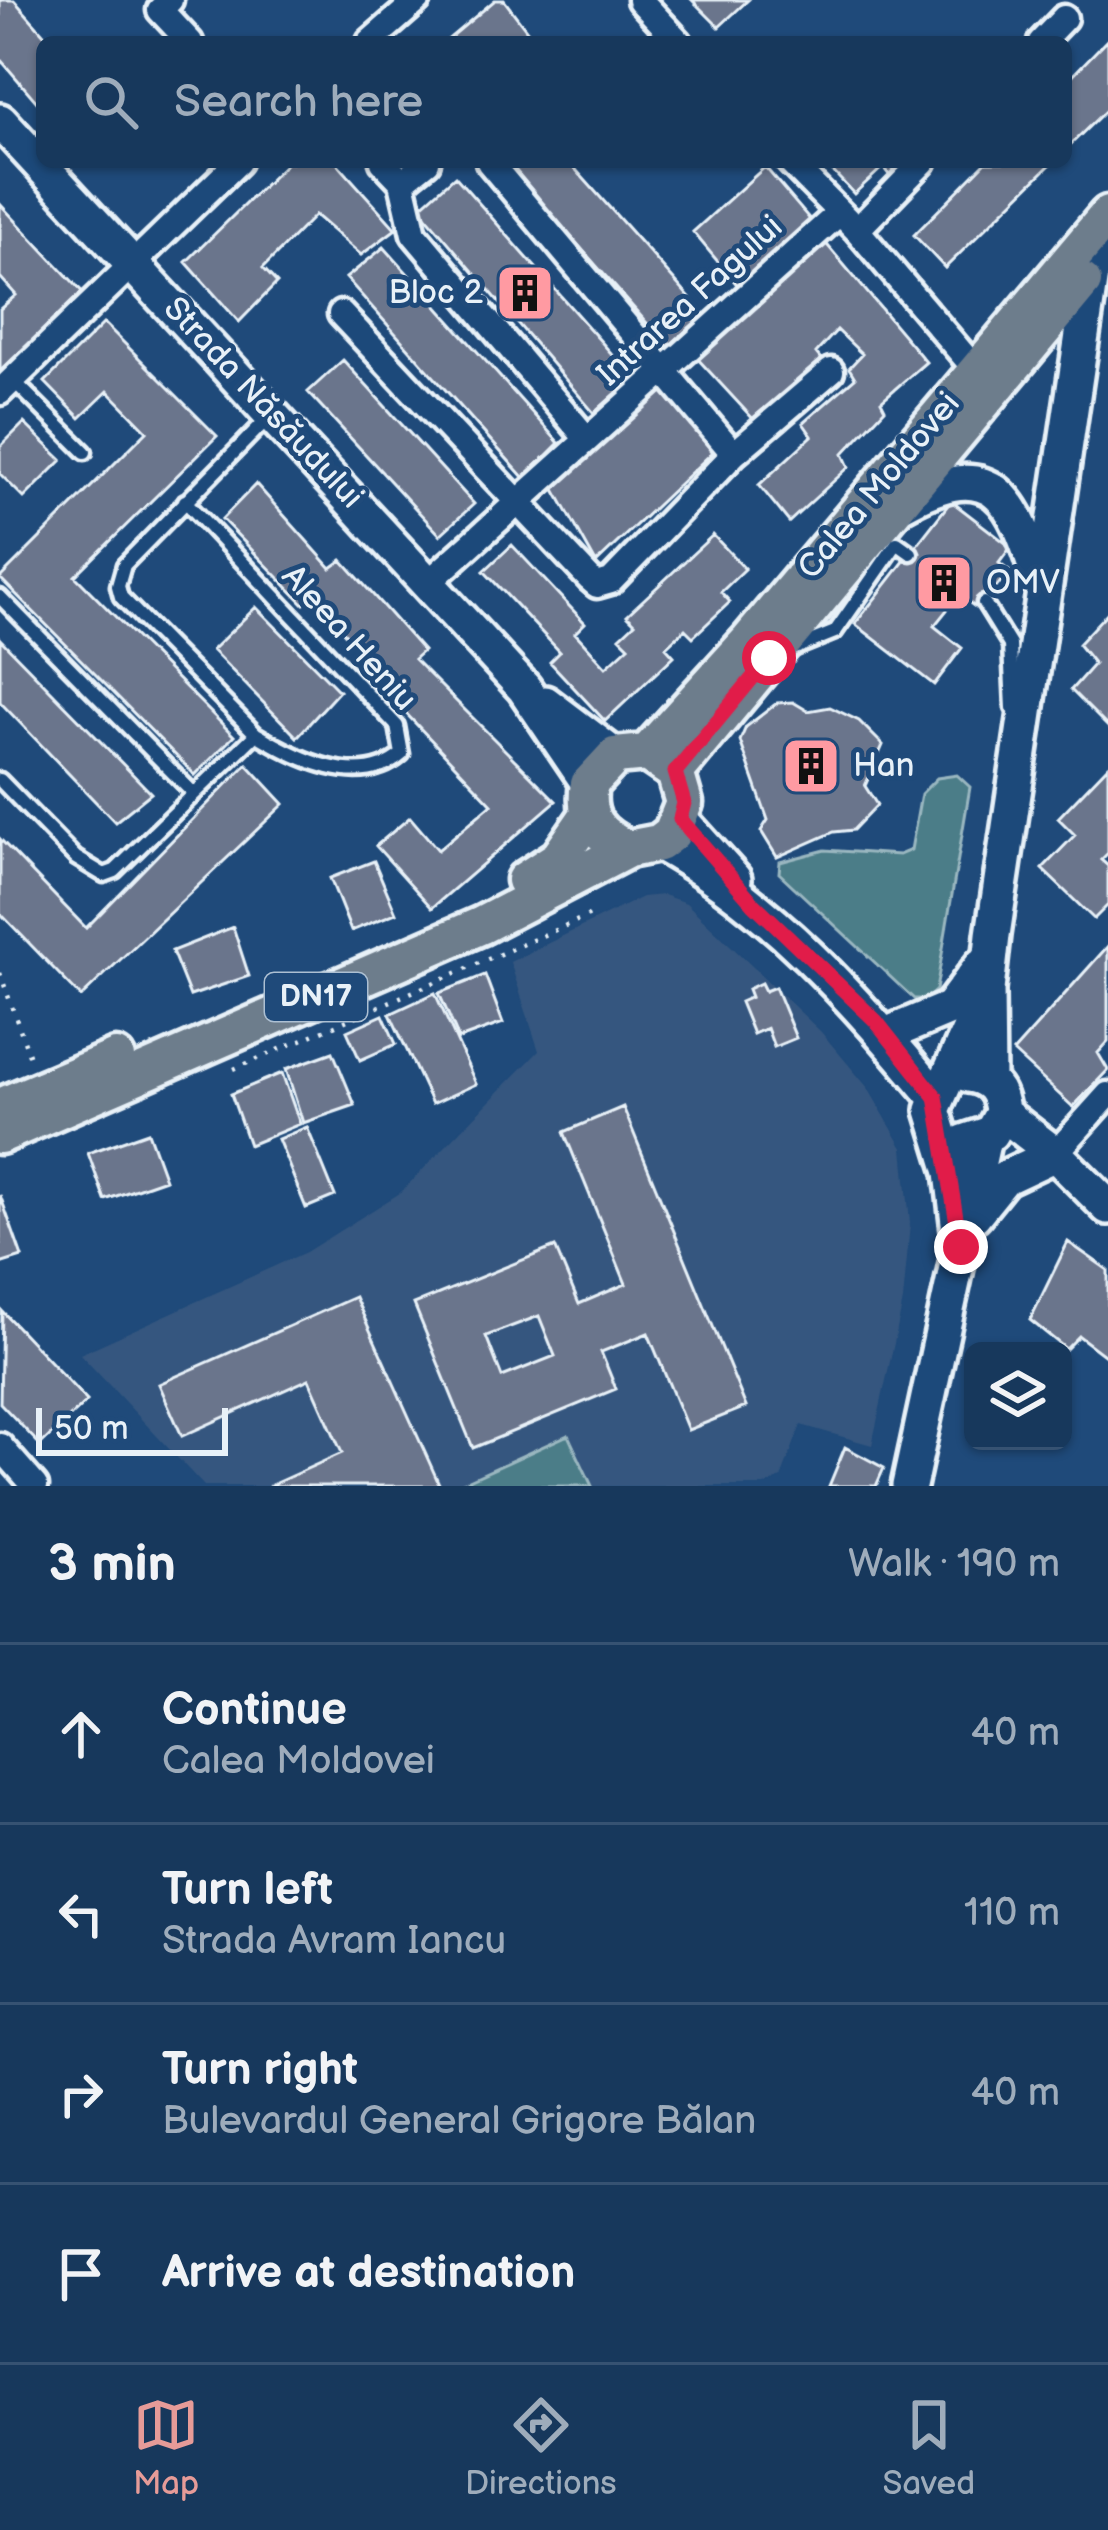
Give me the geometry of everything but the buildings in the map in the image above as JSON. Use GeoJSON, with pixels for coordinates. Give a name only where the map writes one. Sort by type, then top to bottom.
{"type":"FeatureCollection","features":[{"type":"Feature","properties":{"kind":"main road","name":"Strada Năsăudului"},"geometry":{"type":"LineString","coordinates":[[0,121],[36,159]]}},
{"type":"Feature","properties":{"kind":"main road","name":"Strada Năsăudului"},"geometry":{"type":"LineString","coordinates":[[44,168],[524,688],[589,800]]}},
{"type":"Feature","properties":{"kind":"main road","name":"Calea Moldovei"},"geometry":{"type":"LineString","coordinates":[[645,760],[976,370],[1101,241]]}},
{"type":"Feature","properties":{"kind":"main road","name":"Calea Moldovei"},"geometry":{"type":"LineString","coordinates":[[645,760],[769,658],[896,507],[1101,241]]}},
{"type":"Feature","properties":{"kind":"main road"},"geometry":{"type":"LineString","coordinates":[[909,1486],[965,1234],[972,1098],[993,935],[1042,592],[1101,241]]}},
{"type":"Feature","properties":{"kind":"main road"},"geometry":{"type":"LineString","coordinates":[[896,507],[938,483],[965,479],[990,486],[1010,502],[1042,592]]}},
{"type":"Feature","properties":{"kind":"main road","name":"Strada Năsăudului"},"geometry":{"type":"LineString","coordinates":[[524,688],[645,760]]}},
{"type":"Feature","properties":{"kind":"main road"},"geometry":{"type":"LineString","coordinates":[[645,760],[684,803],[656,837]]}},
{"type":"Feature","properties":{"kind":"main road","name":"DN17"},"geometry":{"type":"LineString","coordinates":[[0,1106],[472,908],[560,858],[589,800],[645,760]]}},
{"type":"Feature","properties":{"kind":"main road"},"geometry":{"type":"LineString","coordinates":[[589,800],[597,831],[656,837],[754,904],[885,1026],[972,1098],[1051,1151],[1108,1207]]}},
{"type":"Feature","properties":{"kind":"main road","name":"DN17"},"geometry":{"type":"LineString","coordinates":[[0,1135],[482,926],[656,837]]}},
{"type":"Feature","properties":{"kind":"main road"},"geometry":{"type":"LineString","coordinates":[[885,1026],[934,1018],[964,995],[993,935]]}},
{"type":"Feature","properties":{"kind":"main road"},"geometry":{"type":"LineString","coordinates":[[965,1234],[936,1121],[972,1098]]}},
{"type":"Feature","properties":{"kind":"main road"},"geometry":{"type":"LineString","coordinates":[[965,1234],[1004,1178],[1051,1151]]}},
{"type":"Feature","properties":{"kind":"street"},"geometry":{"type":"LineString","coordinates":[[170,0],[160,10],[184,36]]}},
{"type":"Feature","properties":{"kind":"street"},"geometry":{"type":"LineString","coordinates":[[377,36],[418,0]]}},
{"type":"Feature","properties":{"kind":"street"},"geometry":{"type":"LineString","coordinates":[[640,0],[673,36]]}},
{"type":"Feature","properties":{"kind":"street"},"geometry":{"type":"LineString","coordinates":[[1047,36],[1064,18]]}},
{"type":"Feature","properties":{"kind":"street"},"geometry":{"type":"LineString","coordinates":[[6,386],[232,168]]}},
{"type":"Feature","properties":{"kind":"street"},"geometry":{"type":"LineString","coordinates":[[389,168],[402,182],[420,168]]}},
{"type":"Feature","properties":{"kind":"street"},"geometry":{"type":"LineString","coordinates":[[494,168],[734,454]]}},
{"type":"Feature","properties":{"kind":"street"},"geometry":{"type":"LineString","coordinates":[[796,168],[976,370]]}},
{"type":"Feature","properties":{"kind":"street","name":"Intrarea Fagului"},"geometry":{"type":"LineString","coordinates":[[428,583],[519,506],[661,370],[915,168]]}},
{"type":"Feature","properties":{"kind":"street","name":"Intrarea Fagului"},"geometry":{"type":"LineString","coordinates":[[402,182],[414,234],[587,439]]}},
{"type":"Feature","properties":{"kind":"street"},"geometry":{"type":"LineString","coordinates":[[340,314],[597,585],[611,581],[734,454],[831,371]]}},
{"type":"Feature","properties":{"kind":"street"},"geometry":{"type":"LineString","coordinates":[[1051,1151],[1108,1094]]}},
{"type":"Feature","properties":{"kind":"street"},"geometry":{"type":"LineString","coordinates":[[0,1446],[35,1486]]}},
{"type":"Feature","properties":{"kind":"lane"},"geometry":{"type":"LineString","coordinates":[[6,386],[85,452]]}},
{"type":"Feature","properties":{"kind":"lane","name":"Aleea Heniu"},"geometry":{"type":"LineString","coordinates":[[184,500],[397,726],[404,741],[402,754],[394,762],[346,770],[315,764],[256,734],[121,597],[118,586],[124,565],[184,500],[274,413]]}},
{"type":"Feature","properties":{"kind":"lane"},"geometry":{"type":"LineString","coordinates":[[769,658],[835,632],[897,543],[911,553]]}},
{"type":"Feature","properties":{"kind":"lane"},"geometry":{"type":"LineString","coordinates":[[0,596],[194,794]]}},
{"type":"Feature","properties":{"kind":"lane"},"geometry":{"type":"LineString","coordinates":[[984,603],[1010,645],[1016,769]]}},
{"type":"Feature","properties":{"kind":"lane"},"geometry":{"type":"LineString","coordinates":[[0,780],[76,858],[104,875],[115,872],[256,734]]}},
{"type":"Feature","properties":{"kind":"path"},"geometry":{"type":"LineString","coordinates":[[0,974],[38,1078]]}},
{"type":"Feature","properties":{"kind":"shaded area"},"geometry":{"type":"Polygon","coordinates":[[[663,895],[686,903],[821,1032],[868,1088],[903,1148],[910,1223],[903,1301],[872,1445],[801,1425],[781,1478],[764,1486],[204,1486],[80,1354],[306,1252],[400,1193],[539,1051],[510,962],[642,897],[663,895]]]}},
{"type":"Feature","properties":{"kind":"green space"},"geometry":{"type":"Polygon","coordinates":[[[957,775],[970,787],[936,990],[926,999],[914,999],[779,873],[780,862],[825,850],[899,855],[911,850],[921,794],[937,778],[957,775]]]}},
{"type":"Feature","properties":{"kind":"green space"},"geometry":{"type":"Polygon","coordinates":[[[568,1435],[592,1486],[456,1486],[568,1435]]]}},
{"type":"Feature","properties":{"kind":"place","name":"Bloc 2"},"geometry":{"type":"Point","coordinates":[525,293]}},
{"type":"Feature","properties":{"kind":"place","name":"OMV"},"geometry":{"type":"Point","coordinates":[944,583]}},
{"type":"Feature","properties":{"kind":"place","name":"Han"},"geometry":{"type":"Point","coordinates":[811,766]}},
{"type":"Feature","properties":{"kind":"route"},"geometry":{"type":"LineString","coordinates":[[769,658],[675,772],[684,803],[680,819],[754,904],[876,1021],[936,1097],[934,1109],[952,1172],[961,1247]]}}]}
